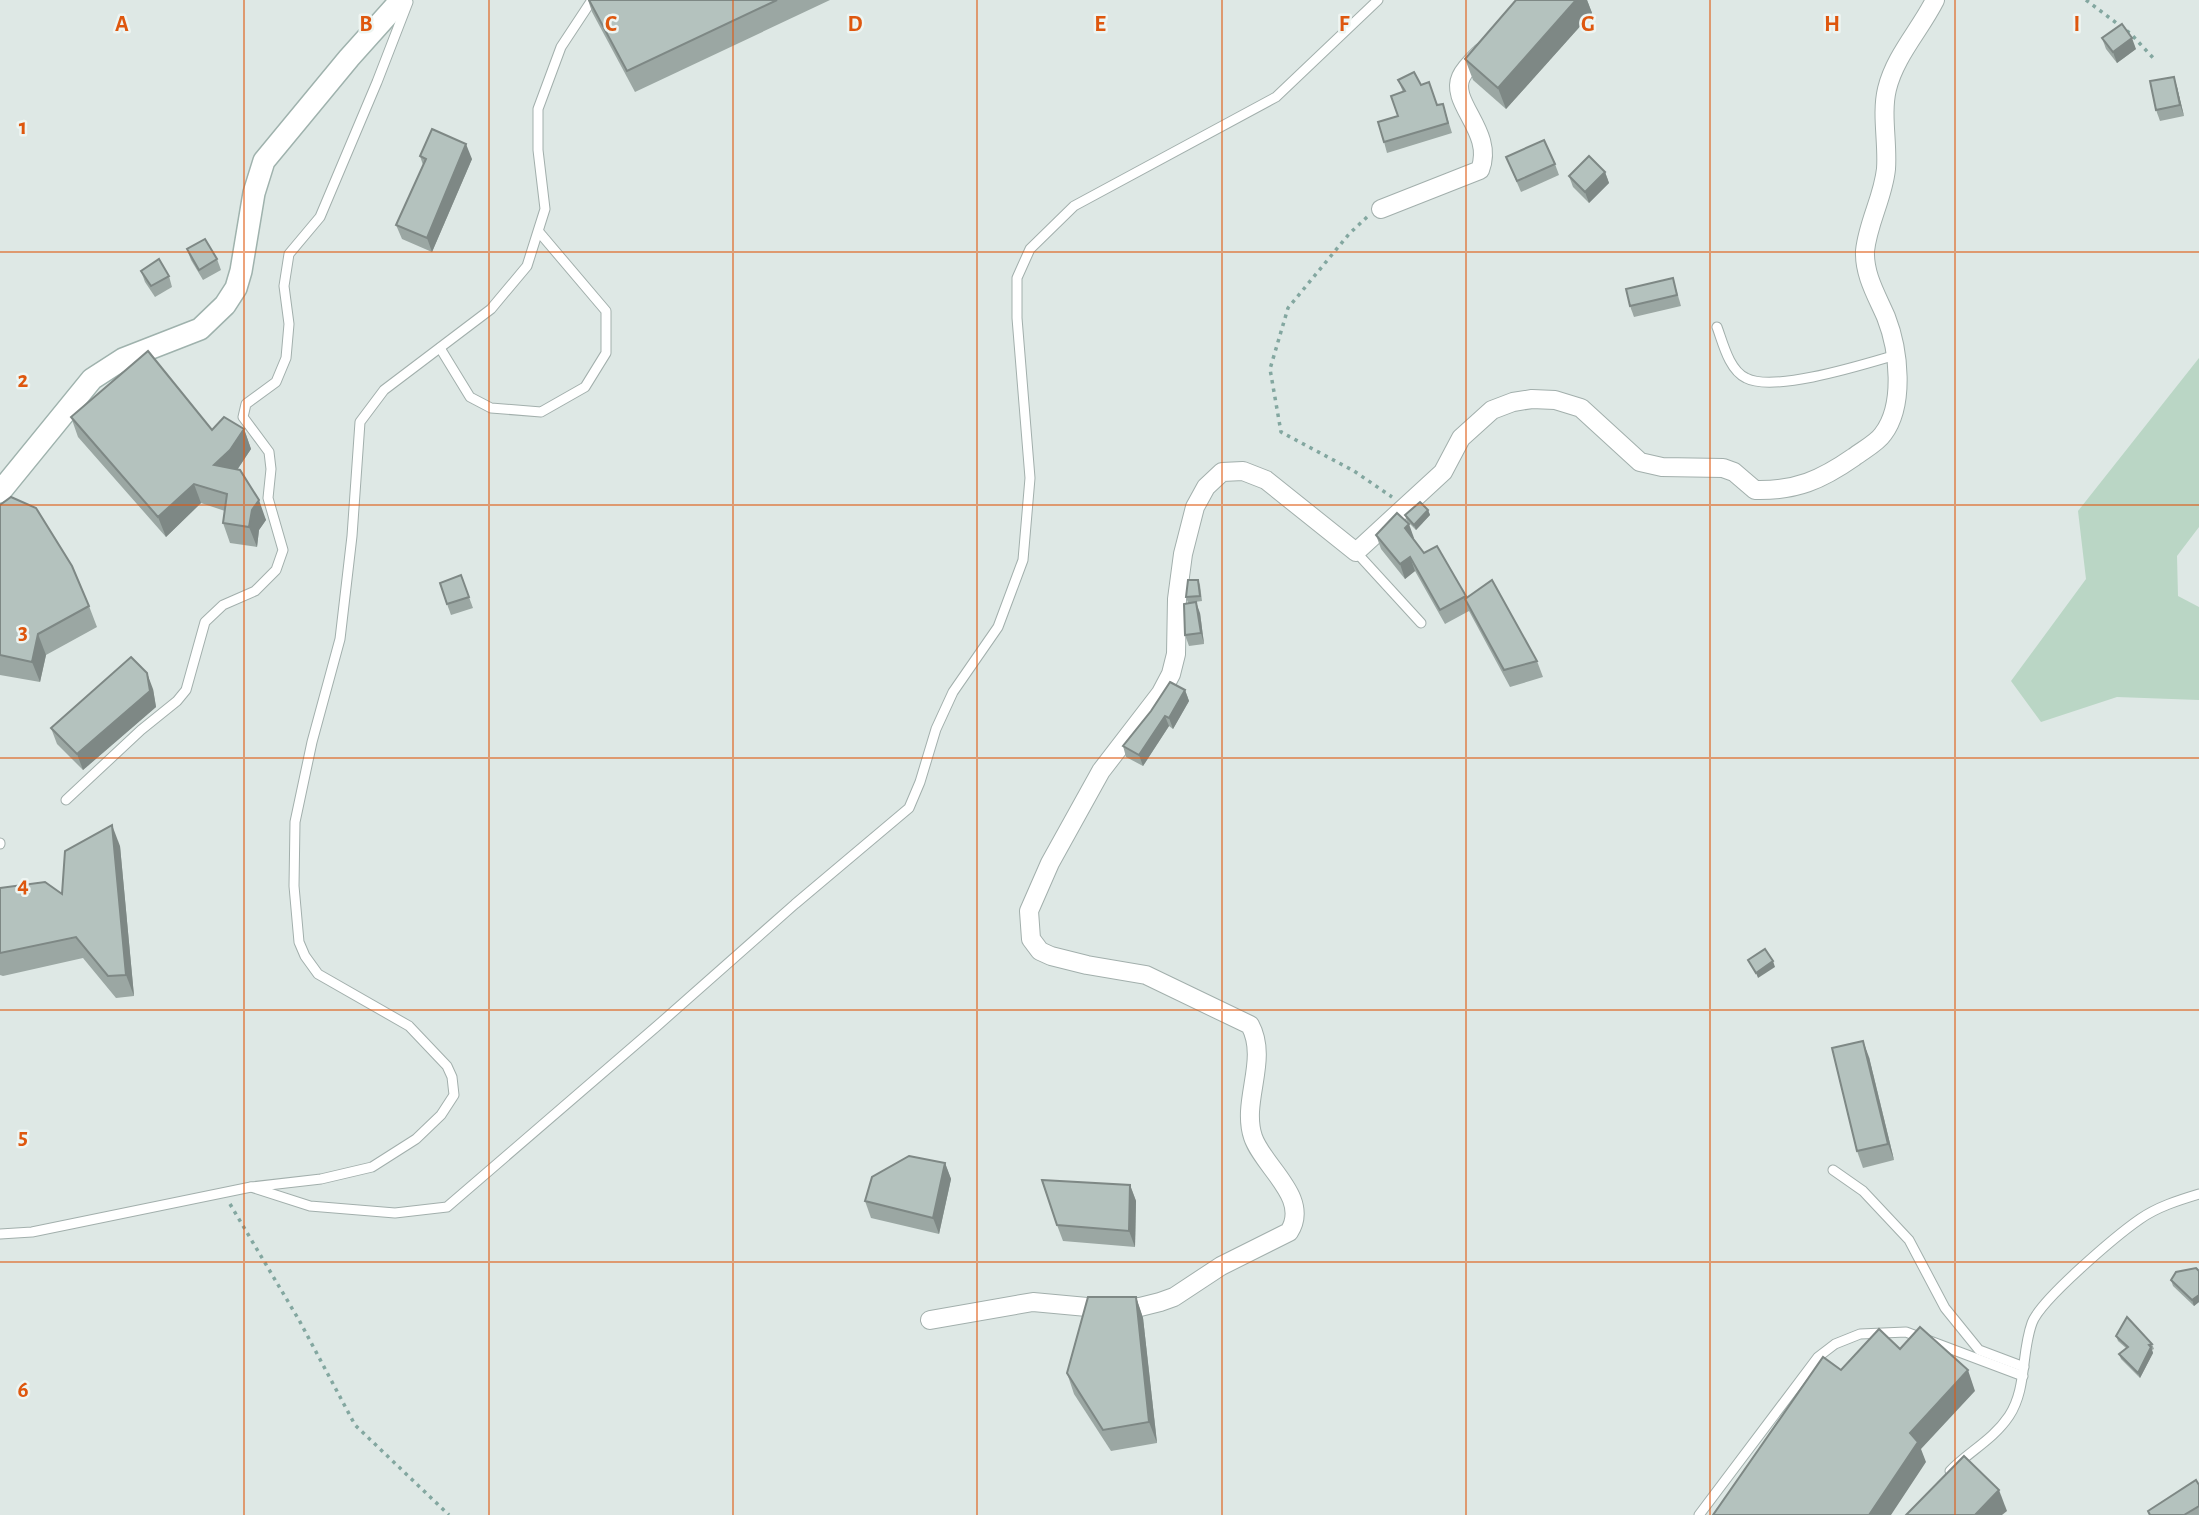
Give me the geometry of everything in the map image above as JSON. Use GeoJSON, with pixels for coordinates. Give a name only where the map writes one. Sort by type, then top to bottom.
{"type":"FeatureCollection","features":[{"type":"Feature","properties":{"kind":"main road"},"geometry":{"type":"LineString","coordinates":[[0,492],[92,379],[123,359],[200,329],[225,305],[236,288],[241,271],[254,193],[264,160],[401,0]]}},
{"type":"Feature","properties":{"kind":"street"},"geometry":{"type":"LineString","coordinates":[[930,1320],[1032,1303],[1140,1307],[1160,1302],[1174,1297],[1221,1266],[1289,1232],[1294,1223],[1293,1203],[1256,1145],[1250,1129],[1256,1055],[1250,1025],[1146,975],[1051,956],[1040,951],[1031,939],[1029,911],[1050,863],[1101,771],[1161,693],[1171,674],[1176,653],[1177,599],[1183,554],[1195,508],[1206,487],[1222,472],[1243,471],[1266,480],[1356,552],[1443,472],[1461,438],[1492,410],[1513,402],[1532,399],[1555,400],[1581,408],[1640,462],[1661,467],[1723,468],[1734,472],[1755,491],[1796,488],[1829,474],[1882,436],[1895,414],[1898,377],[1896,355],[1887,320],[1868,275],[1865,254],[1869,225],[1880,199],[1886,170],[1887,90],[1908,43],[1935,0]]}},
{"type":"Feature","properties":{"kind":"street"},"geometry":{"type":"LineString","coordinates":[[1381,209],[1480,170],[1485,158],[1484,145],[1458,88],[1461,77],[1493,38]]}},
{"type":"Feature","properties":{"kind":"lane"},"geometry":{"type":"LineString","coordinates":[[66,800],[186,690],[205,622],[223,605],[255,591],[276,569],[283,550],[268,498],[271,469],[269,452],[243,417],[246,404],[276,382],[286,358],[289,324],[284,286],[289,254],[320,217],[408,0]]}},
{"type":"Feature","properties":{"kind":"lane"},"geometry":{"type":"LineString","coordinates":[[0,1234],[32,1232],[251,1187],[321,1179],[372,1167],[416,1139],[441,1115],[454,1095],[452,1077],[447,1066],[410,1026],[318,975],[305,956],[299,942],[294,886],[295,822],[312,742],[340,639],[352,536],[360,422],[384,390],[491,309],[527,266],[545,209],[538,150],[538,109],[561,47],[592,0]]}},
{"type":"Feature","properties":{"kind":"lane"},"geometry":{"type":"LineString","coordinates":[[251,1187],[310,1206],[395,1213],[447,1207],[909,808],[941,716],[953,692],[998,627],[1023,560],[1030,478],[1017,318],[1017,278],[1030,249],[1074,206],[1276,97],[1378,0]]}},
{"type":"Feature","properties":{"kind":"lane"},"geometry":{"type":"LineString","coordinates":[[440,348],[470,397],[491,408],[541,412],[585,387],[606,353],[606,311],[539,232]]}},
{"type":"Feature","properties":{"kind":"lane"},"geometry":{"type":"LineString","coordinates":[[1717,327],[1730,361],[1745,378],[1759,381],[1796,380],[1896,355]]}},
{"type":"Feature","properties":{"kind":"lane"},"geometry":{"type":"LineString","coordinates":[[1356,552],[1421,623]]}},
{"type":"Feature","properties":{"kind":"lane"},"geometry":{"type":"LineString","coordinates":[[1833,1170],[1863,1191],[1909,1240],[1945,1308],[1979,1350],[2023,1371]]}},
{"type":"Feature","properties":{"kind":"lane"},"geometry":{"type":"LineString","coordinates":[[1943,1479],[2010,1415],[2023,1371],[2032,1321],[2044,1304],[2141,1218],[2175,1201],[2199,1194]]}},
{"type":"Feature","properties":{"kind":"lane"},"geometry":{"type":"LineString","coordinates":[[1699,1515],[1818,1357],[1835,1345],[1860,1334],[1906,1332],[2023,1371]]}},
{"type":"Feature","properties":{"kind":"path"},"geometry":{"type":"LineString","coordinates":[[2086,0],[2130,34],[2156,61]]}},
{"type":"Feature","properties":{"kind":"path"},"geometry":{"type":"LineString","coordinates":[[1381,209],[1349,234],[1288,308],[1270,369],[1281,432],[1329,456],[1384,494],[1408,506]]}},
{"type":"Feature","properties":{"kind":"path"},"geometry":{"type":"LineString","coordinates":[[223,1194],[299,1320],[355,1425],[449,1515]]}},
{"type":"Feature","properties":{"kind":"green space"},"geometry":{"type":"Polygon","coordinates":[[[2199,358],[2199,527],[2177,556],[2178,596],[2199,607],[2199,700],[2117,697],[2041,722],[2011,681],[2086,579],[2078,511],[2199,358]]]}},
{"type":"Feature","properties":{"kind":"building"},"geometry":{"type":"Polygon","coordinates":[[[589,0],[777,0],[627,71],[589,0]]]}},
{"type":"Feature","properties":{"kind":"building"},"geometry":{"type":"Polygon","coordinates":[[[1516,0],[1576,0],[1498,88],[1465,59],[1516,0]]]}},
{"type":"Feature","properties":{"kind":"building"},"geometry":{"type":"Polygon","coordinates":[[[2122,24],[2132,38],[2113,52],[2102,38],[2122,24]]]}},
{"type":"Feature","properties":{"kind":"building"},"geometry":{"type":"Polygon","coordinates":[[[1414,72],[1421,85],[1429,82],[1437,105],[1443,104],[1448,123],[1384,142],[1378,122],[1398,116],[1391,96],[1405,91],[1398,80],[1414,72]]]}},
{"type":"Feature","properties":{"kind":"building"},"geometry":{"type":"Polygon","coordinates":[[[2174,77],[2180,105],[2156,110],[2150,81],[2174,77]]]}},
{"type":"Feature","properties":{"kind":"building"},"geometry":{"type":"Polygon","coordinates":[[[432,129],[466,144],[427,238],[396,225],[426,159],[420,156],[432,129]]]}},
{"type":"Feature","properties":{"kind":"building"},"geometry":{"type":"Polygon","coordinates":[[[1544,140],[1555,164],[1517,181],[1506,157],[1544,140]]]}},
{"type":"Feature","properties":{"kind":"building"},"geometry":{"type":"Polygon","coordinates":[[[1589,156],[1605,172],[1585,192],[1569,176],[1589,156]]]}},
{"type":"Feature","properties":{"kind":"building"},"geometry":{"type":"Polygon","coordinates":[[[205,239],[217,259],[199,270],[187,249],[205,239]]]}},
{"type":"Feature","properties":{"kind":"building"},"geometry":{"type":"Polygon","coordinates":[[[159,259],[169,276],[151,286],[141,271],[159,259]]]}},
{"type":"Feature","properties":{"kind":"building"},"geometry":{"type":"Polygon","coordinates":[[[1673,278],[1677,295],[1630,306],[1626,289],[1673,278]]]}},
{"type":"Feature","properties":{"kind":"building"},"geometry":{"type":"Polygon","coordinates":[[[148,351],[212,430],[224,417],[244,429],[230,450],[214,465],[240,470],[259,500],[252,510],[249,527],[223,523],[227,494],[194,484],[158,517],[71,417],[148,351]]]}},
{"type":"Feature","properties":{"kind":"building"},"geometry":{"type":"Polygon","coordinates":[[[11,497],[36,508],[72,566],[89,606],[38,634],[32,662],[0,655],[0,505],[11,497]]]}},
{"type":"Feature","properties":{"kind":"building"},"geometry":{"type":"Polygon","coordinates":[[[1420,502],[1428,510],[1414,525],[1405,515],[1420,502]]]}},
{"type":"Feature","properties":{"kind":"building"},"geometry":{"type":"Polygon","coordinates":[[[1397,513],[1409,524],[1405,528],[1424,553],[1437,546],[1466,596],[1440,610],[1410,557],[1400,564],[1376,535],[1397,513]]]}},
{"type":"Feature","properties":{"kind":"building"},"geometry":{"type":"Polygon","coordinates":[[[461,575],[469,597],[447,604],[440,583],[461,575]]]}},
{"type":"Feature","properties":{"kind":"building"},"geometry":{"type":"Polygon","coordinates":[[[1188,580],[1198,580],[1200,596],[1186,597],[1188,580]]]}},
{"type":"Feature","properties":{"kind":"building"},"geometry":{"type":"Polygon","coordinates":[[[1492,580],[1537,661],[1504,670],[1465,599],[1492,580]]]}},
{"type":"Feature","properties":{"kind":"building"},"geometry":{"type":"Polygon","coordinates":[[[1196,602],[1201,633],[1185,635],[1184,604],[1196,602]]]}},
{"type":"Feature","properties":{"kind":"building"},"geometry":{"type":"Polygon","coordinates":[[[131,657],[147,673],[150,691],[77,754],[51,728],[131,657]]]}},
{"type":"Feature","properties":{"kind":"building"},"geometry":{"type":"Polygon","coordinates":[[[1170,682],[1185,690],[1169,718],[1165,716],[1139,755],[1123,746],[1151,711],[1170,682]]]}},
{"type":"Feature","properties":{"kind":"building"},"geometry":{"type":"Polygon","coordinates":[[[112,825],[126,975],[108,976],[76,937],[0,953],[0,888],[45,882],[62,894],[65,851],[112,825]]]}},
{"type":"Feature","properties":{"kind":"building"},"geometry":{"type":"Polygon","coordinates":[[[1765,949],[1773,961],[1756,973],[1748,960],[1765,949]]]}},
{"type":"Feature","properties":{"kind":"building"},"geometry":{"type":"Polygon","coordinates":[[[1863,1041],[1888,1144],[1857,1151],[1832,1048],[1863,1041]]]}},
{"type":"Feature","properties":{"kind":"building"},"geometry":{"type":"Polygon","coordinates":[[[909,1156],[945,1163],[933,1218],[865,1201],[872,1177],[909,1156]]]}},
{"type":"Feature","properties":{"kind":"building"},"geometry":{"type":"Polygon","coordinates":[[[1042,1180],[1130,1185],[1129,1231],[1057,1225],[1042,1180]]]}},
{"type":"Feature","properties":{"kind":"building"},"geometry":{"type":"Polygon","coordinates":[[[2196,1268],[2199,1271],[2199,1295],[2192,1300],[2171,1280],[2176,1272],[2196,1268]]]}},
{"type":"Feature","properties":{"kind":"building"},"geometry":{"type":"Polygon","coordinates":[[[1088,1297],[1136,1297],[1149,1422],[1103,1430],[1067,1373],[1088,1297]]]}},
{"type":"Feature","properties":{"kind":"building"},"geometry":{"type":"Polygon","coordinates":[[[2127,1317],[2152,1344],[2149,1345],[2151,1347],[2138,1373],[2119,1354],[2128,1347],[2116,1336],[2127,1317]]]}},
{"type":"Feature","properties":{"kind":"building"},"geometry":{"type":"Polygon","coordinates":[[[1920,1327],[1968,1370],[1910,1433],[1918,1442],[1869,1515],[1713,1515],[1823,1357],[1841,1370],[1879,1329],[1900,1349],[1920,1327]]]}},
{"type":"Feature","properties":{"kind":"building"},"geometry":{"type":"Polygon","coordinates":[[[1964,1456],[1999,1490],[1975,1515],[1906,1515],[1964,1456]]]}},
{"type":"Feature","properties":{"kind":"building"},"geometry":{"type":"Polygon","coordinates":[[[2196,1480],[2199,1485],[2199,1506],[2184,1515],[2150,1515],[2148,1511],[2196,1480]]]}}]}
